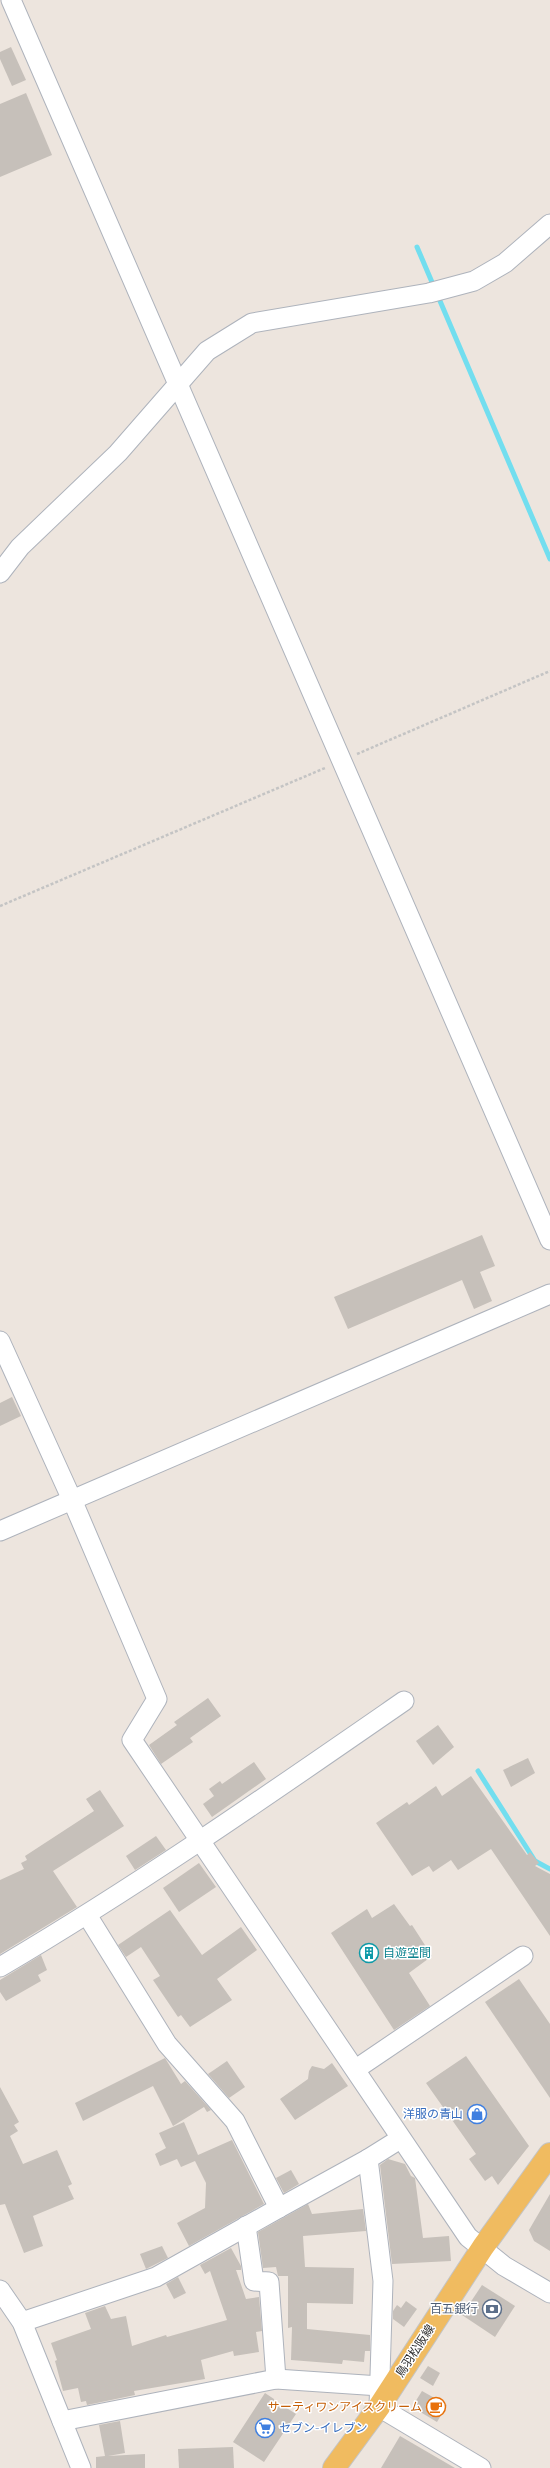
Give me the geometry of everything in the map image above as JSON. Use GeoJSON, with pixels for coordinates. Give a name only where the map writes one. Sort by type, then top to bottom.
{"type":"FeatureCollection","features":[{"type":"Feature","properties":{"kind":"main road","name":"鳥羽松阪線"},"geometry":{"type":"LineString","coordinates":[[334,2468],[379,2397],[550,2154]]}},
{"type":"Feature","properties":{"kind":"street"},"geometry":{"type":"LineString","coordinates":[[11,0],[341,761],[543,1205],[550,1240]]}},
{"type":"Feature","properties":{"kind":"street"},"geometry":{"type":"LineString","coordinates":[[0,573],[20,547],[118,453],[207,351],[252,323],[429,293],[474,281],[505,263],[550,224]]}},
{"type":"Feature","properties":{"kind":"street"},"geometry":{"type":"LineString","coordinates":[[0,1532],[73,1502],[550,1294]]}},
{"type":"Feature","properties":{"kind":"street"},"geometry":{"type":"LineString","coordinates":[[0,1341],[73,1502],[157,1699],[132,1740],[356,2069],[400,2139],[468,2237],[504,2266],[550,2293]]}},
{"type":"Feature","properties":{"kind":"street"},"geometry":{"type":"LineString","coordinates":[[0,1967],[87,1915],[200,1842],[404,1701]]}},
{"type":"Feature","properties":{"kind":"street"},"geometry":{"type":"LineString","coordinates":[[87,1915],[167,2044],[235,2120],[279,2208]]}},
{"type":"Feature","properties":{"kind":"street"},"geometry":{"type":"LineString","coordinates":[[356,2069],[523,1956]]}},
{"type":"Feature","properties":{"kind":"street"},"geometry":{"type":"LineString","coordinates":[[22,2322],[156,2277],[368,2159],[400,2139]]}},
{"type":"Feature","properties":{"kind":"street"},"geometry":{"type":"LineString","coordinates":[[368,2159],[383,2281],[379,2397]]}},
{"type":"Feature","properties":{"kind":"street"},"geometry":{"type":"LineString","coordinates":[[246,2226],[254,2281],[269,2282],[276,2379]]}},
{"type":"Feature","properties":{"kind":"street"},"geometry":{"type":"LineString","coordinates":[[0,2290],[22,2322],[81,2468]]}},
{"type":"Feature","properties":{"kind":"street"},"geometry":{"type":"LineString","coordinates":[[62,2421],[276,2379],[379,2397],[481,2468]]}},
{"type":"Feature","properties":{"kind":"path"},"geometry":{"type":"LineString","coordinates":[[0,906],[550,671]]}},
{"type":"Feature","properties":{"kind":"building"},"geometry":{"type":"Polygon","coordinates":[[[11,47],[26,80],[12,86],[0,59],[0,52],[11,47]]]}},
{"type":"Feature","properties":{"kind":"building"},"geometry":{"type":"Polygon","coordinates":[[[26,93],[52,155],[0,177],[0,104],[26,93]]]}},
{"type":"Feature","properties":{"kind":"building"},"geometry":{"type":"Polygon","coordinates":[[[482,1235],[495,1266],[480,1272],[492,1301],[474,1309],[462,1280],[348,1329],[334,1297],[482,1235]]]}},
{"type":"Feature","properties":{"kind":"building"},"geometry":{"type":"Polygon","coordinates":[[[12,1397],[21,1416],[0,1426],[0,1403],[12,1397]]]}},
{"type":"Feature","properties":{"kind":"building"},"geometry":{"type":"Polygon","coordinates":[[[208,1698],[221,1716],[190,1738],[193,1742],[161,1764],[149,1745],[177,1725],[174,1722],[208,1698]]]}},
{"type":"Feature","properties":{"kind":"building"},"geometry":{"type":"Polygon","coordinates":[[[438,1725],[454,1747],[433,1765],[416,1741],[438,1725]]]}},
{"type":"Feature","properties":{"kind":"building"},"geometry":{"type":"Polygon","coordinates":[[[528,1758],[535,1773],[511,1787],[503,1770],[528,1758]]]}},
{"type":"Feature","properties":{"kind":"building"},"geometry":{"type":"Polygon","coordinates":[[[254,1762],[266,1779],[212,1817],[203,1804],[214,1796],[209,1789],[220,1781],[222,1784],[254,1762]]]}},
{"type":"Feature","properties":{"kind":"building"},"geometry":{"type":"Polygon","coordinates":[[[471,1776],[527,1855],[530,1852],[539,1863],[535,1866],[550,1874],[550,1936],[491,1849],[458,1870],[451,1860],[433,1872],[429,1866],[412,1876],[376,1823],[407,1802],[409,1805],[436,1786],[442,1796],[471,1776]]]}},
{"type":"Feature","properties":{"kind":"building"},"geometry":{"type":"Polygon","coordinates":[[[100,1790],[124,1826],[53,1871],[77,1907],[0,1954],[0,1880],[24,1869],[21,1863],[27,1860],[25,1856],[94,1811],[86,1799],[100,1790]]]}},
{"type":"Feature","properties":{"kind":"building"},"geometry":{"type":"Polygon","coordinates":[[[156,1836],[166,1850],[135,1870],[126,1856],[156,1836]]]}},
{"type":"Feature","properties":{"kind":"building"},"geometry":{"type":"Polygon","coordinates":[[[199,1863],[216,1887],[179,1912],[163,1888],[199,1863]]]}},
{"type":"Feature","properties":{"kind":"building","name":"自遊空間"},"geometry":{"type":"Polygon","coordinates":[[[394,1904],[410,1926],[412,1925],[432,1956],[409,1973],[430,2006],[394,2030],[331,1933],[367,1909],[372,1918],[394,1904]]]}},
{"type":"Feature","properties":{"kind":"building"},"geometry":{"type":"Polygon","coordinates":[[[170,1910],[202,1955],[241,1927],[257,1950],[217,1979],[232,2000],[190,2027],[181,2015],[178,2017],[153,1980],[160,1976],[141,1947],[126,1957],[118,1945],[170,1910]]]}},
{"type":"Feature","properties":{"kind":"building"},"geometry":{"type":"Polygon","coordinates":[[[41,1955],[47,1970],[38,1975],[41,1981],[6,2001],[0,1992],[0,1980],[41,1955]]]}},
{"type":"Feature","properties":{"kind":"building"},"geometry":{"type":"Polygon","coordinates":[[[519,1979],[550,2024],[550,2098],[485,2002],[519,1979]]]}},
{"type":"Feature","properties":{"kind":"building","name":"洋服の青山"},"geometry":{"type":"Polygon","coordinates":[[[466,2056],[529,2146],[498,2185],[492,2176],[485,2181],[469,2159],[476,2154],[426,2083],[466,2056]]]}},
{"type":"Feature","properties":{"kind":"building"},"geometry":{"type":"Polygon","coordinates":[[[165,2058],[181,2084],[185,2081],[211,2110],[207,2112],[204,2107],[173,2126],[153,2086],[83,2121],[75,2103],[165,2058]]]}},
{"type":"Feature","properties":{"kind":"building"},"geometry":{"type":"Polygon","coordinates":[[[227,2061],[245,2087],[229,2098],[208,2074],[227,2061]]]}},
{"type":"Feature","properties":{"kind":"building"},"geometry":{"type":"Polygon","coordinates":[[[332,2063],[348,2086],[295,2120],[280,2099],[308,2079],[309,2071],[312,2066],[324,2069],[332,2063]]]}},
{"type":"Feature","properties":{"kind":"building"},"geometry":{"type":"Polygon","coordinates":[[[0,2087],[19,2122],[14,2125],[18,2131],[10,2136],[23,2164],[57,2150],[72,2184],[68,2186],[74,2199],[33,2216],[43,2246],[24,2253],[5,2204],[0,2205],[0,2087]]]}},
{"type":"Feature","properties":{"kind":"building"},"geometry":{"type":"Polygon","coordinates":[[[184,2122],[198,2155],[232,2140],[264,2204],[189,2246],[177,2223],[205,2208],[206,2183],[195,2161],[181,2167],[177,2159],[160,2166],[155,2154],[166,2148],[159,2133],[184,2122]]]}},
{"type":"Feature","properties":{"kind":"building"},"geometry":{"type":"Polygon","coordinates":[[[388,2159],[405,2164],[411,2176],[415,2178],[423,2238],[449,2236],[451,2261],[392,2264],[380,2165],[388,2159]]]}},
{"type":"Feature","properties":{"kind":"building"},"geometry":{"type":"Polygon","coordinates":[[[291,2170],[299,2184],[284,2193],[276,2178],[291,2170]]]}},
{"type":"Feature","properties":{"kind":"building"},"geometry":{"type":"Polygon","coordinates":[[[550,2194],[550,2251],[534,2241],[529,2230],[550,2194]]]}},
{"type":"Feature","properties":{"kind":"building"},"geometry":{"type":"Polygon","coordinates":[[[308,2204],[312,2214],[363,2209],[366,2231],[303,2236],[305,2267],[354,2268],[353,2304],[307,2303],[307,2329],[370,2335],[370,2351],[365,2351],[364,2362],[343,2360],[342,2364],[291,2360],[292,2327],[288,2328],[288,2276],[278,2276],[276,2267],[263,2268],[258,2232],[308,2204]]]}},
{"type":"Feature","properties":{"kind":"building"},"geometry":{"type":"Polygon","coordinates":[[[162,2246],[168,2258],[146,2269],[140,2254],[162,2246]]]}},
{"type":"Feature","properties":{"kind":"building"},"geometry":{"type":"Polygon","coordinates":[[[231,2248],[241,2266],[241,2270],[236,2270],[246,2299],[259,2297],[262,2331],[256,2332],[259,2352],[234,2356],[233,2351],[201,2360],[205,2379],[134,2391],[135,2395],[87,2405],[86,2401],[81,2402],[78,2388],[63,2391],[55,2361],[57,2360],[51,2343],[91,2329],[85,2313],[105,2306],[111,2319],[126,2316],[132,2346],[166,2335],[167,2337],[227,2320],[210,2271],[205,2274],[200,2265],[231,2248]]]}},
{"type":"Feature","properties":{"kind":"building"},"geometry":{"type":"Polygon","coordinates":[[[178,2277],[186,2293],[174,2299],[166,2284],[178,2277]]]}},
{"type":"Feature","properties":{"kind":"building"},"geometry":{"type":"Polygon","coordinates":[[[482,2285],[515,2306],[495,2337],[462,2315],[482,2285]]]}},
{"type":"Feature","properties":{"kind":"building"},"geometry":{"type":"Polygon","coordinates":[[[406,2301],[417,2309],[404,2327],[393,2319],[393,2311],[397,2305],[401,2308],[406,2301]]]}},
{"type":"Feature","properties":{"kind":"building"},"geometry":{"type":"Polygon","coordinates":[[[428,2366],[440,2373],[433,2386],[420,2378],[428,2366]]]}},
{"type":"Feature","properties":{"kind":"building"},"geometry":{"type":"Polygon","coordinates":[[[422,2391],[447,2405],[437,2422],[412,2407],[422,2391]]]}},
{"type":"Feature","properties":{"kind":"building","name":"セブン-イレブン"},"geometry":{"type":"Polygon","coordinates":[[[265,2393],[274,2399],[275,2405],[282,2405],[296,2414],[264,2462],[233,2442],[265,2393]]]}},
{"type":"Feature","properties":{"kind":"building"},"geometry":{"type":"Polygon","coordinates":[[[120,2421],[125,2453],[108,2456],[145,2454],[145,2468],[96,2468],[96,2457],[105,2456],[99,2425],[120,2421]]]}},
{"type":"Feature","properties":{"kind":"building"},"geometry":{"type":"Polygon","coordinates":[[[400,2436],[455,2468],[381,2468],[400,2436]]]}},
{"type":"Feature","properties":{"kind":"building"},"geometry":{"type":"Polygon","coordinates":[[[233,2447],[234,2468],[179,2468],[178,2449],[233,2447]]]}},
{"type":"Feature","properties":{"kind":"waterway"},"geometry":{"type":"LineString","coordinates":[[417,247],[550,559]]}},
{"type":"Feature","properties":{"kind":"waterway"},"geometry":{"type":"LineString","coordinates":[[478,1771],[535,1861],[550,1869]]}},
{"type":"Feature","properties":{"kind":"place","name":"自遊空間"},"geometry":{"type":"Point","coordinates":[369,1953]}},
{"type":"Feature","properties":{"kind":"place","name":"洋服の青山"},"geometry":{"type":"Point","coordinates":[477,2114]}},
{"type":"Feature","properties":{"kind":"place","name":"百五銀行"},"geometry":{"type":"Point","coordinates":[492,2309]}},
{"type":"Feature","properties":{"kind":"place","name":"サーティワンアイスクリーム"},"geometry":{"type":"Point","coordinates":[436,2407]}},
{"type":"Feature","properties":{"kind":"place","name":"セブン-イレブン"},"geometry":{"type":"Point","coordinates":[265,2428]}}]}
